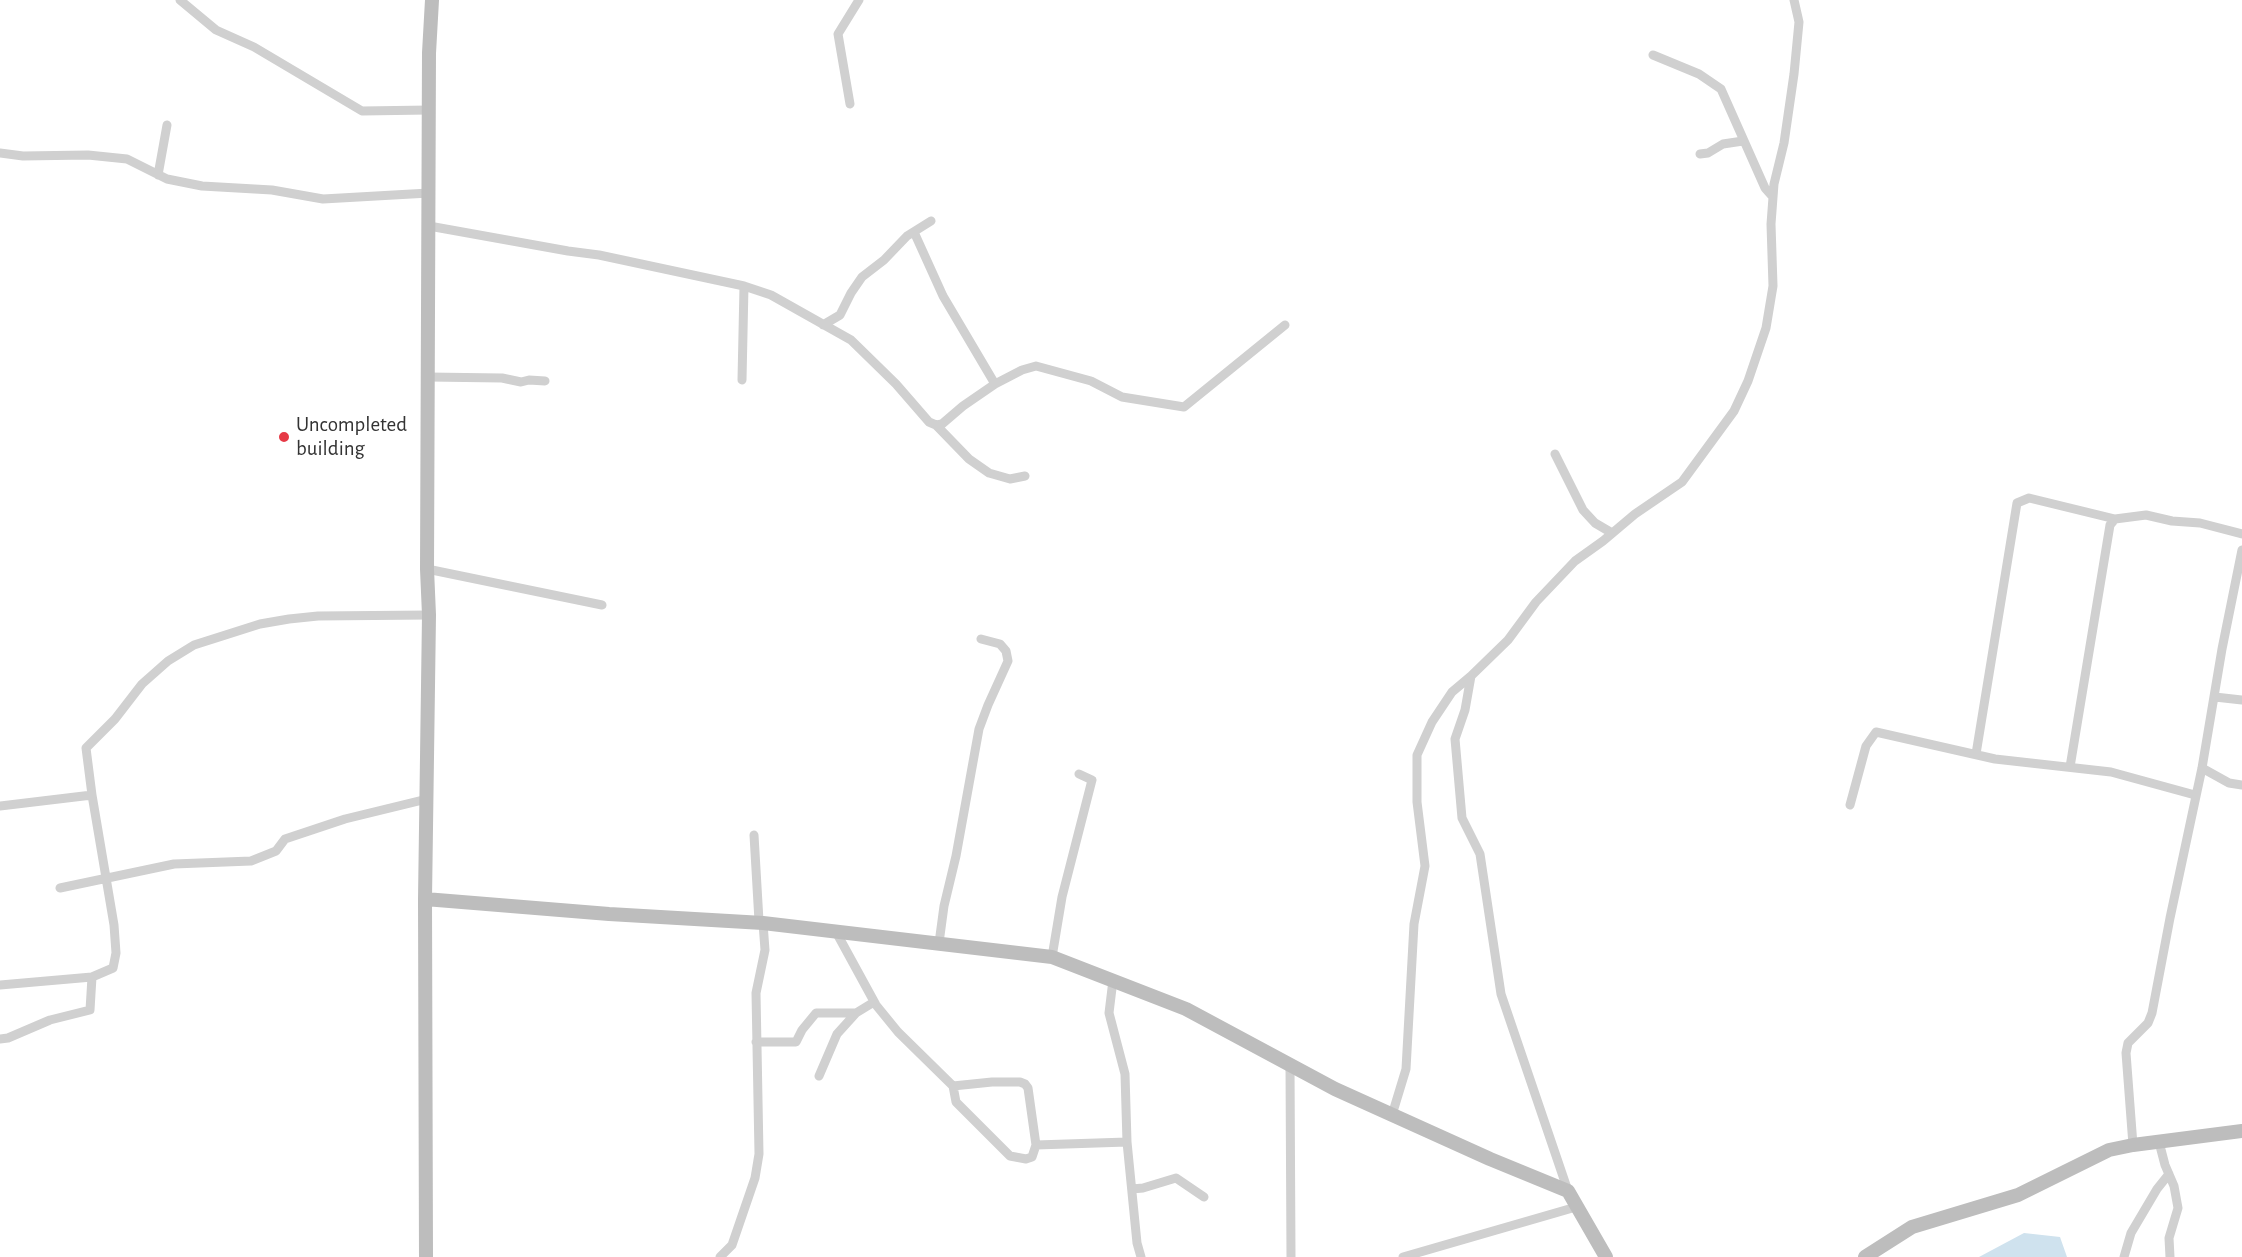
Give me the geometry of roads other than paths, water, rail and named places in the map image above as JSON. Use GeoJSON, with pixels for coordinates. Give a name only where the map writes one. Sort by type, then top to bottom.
{"type":"FeatureCollection","features":[{"type":"Feature","properties":{"kind":"street"},"geometry":{"type":"LineString","coordinates":[[180,0],[216,30],[254,47],[362,111],[429,110]]}},
{"type":"Feature","properties":{"kind":"street"},"geometry":{"type":"LineString","coordinates":[[426,1257],[425,899],[429,615],[427,569],[429,110],[432,0]]}},
{"type":"Feature","properties":{"kind":"street"},"geometry":{"type":"LineString","coordinates":[[850,104],[838,34],[859,0]]}},
{"type":"Feature","properties":{"kind":"street"},"geometry":{"type":"LineString","coordinates":[[1392,1115],[1406,1069],[1414,924],[1425,866],[1417,802],[1417,755],[1432,722],[1452,692],[1508,640],[1536,602],[1575,561],[1635,514],[1682,482],[1734,411],[1748,381],[1766,328],[1773,286],[1771,224],[1773,197],[1784,143],[1799,22],[1794,0]]}},
{"type":"Feature","properties":{"kind":"street"},"geometry":{"type":"LineString","coordinates":[[1653,55],[1699,74],[1722,90],[1765,188],[1773,197]]}},
{"type":"Feature","properties":{"kind":"street"},"geometry":{"type":"LineString","coordinates":[[158,175],[167,126]]}},
{"type":"Feature","properties":{"kind":"street"},"geometry":{"type":"LineString","coordinates":[[1700,154],[1708,153],[1723,144],[1743,141]]}},
{"type":"Feature","properties":{"kind":"street"},"geometry":{"type":"LineString","coordinates":[[0,153],[23,156],[88,155],[127,159],[167,179],[202,186],[272,190],[323,199],[429,193]]}},
{"type":"Feature","properties":{"kind":"street"},"geometry":{"type":"LineString","coordinates":[[823,325],[840,315],[862,277],[914,232],[931,221]]}},
{"type":"Feature","properties":{"kind":"street"},"geometry":{"type":"LineString","coordinates":[[429,226],[599,255],[744,286],[784,301],[851,340],[896,384],[929,422],[936,425],[969,459],[989,473],[1010,479],[1025,476]]}},
{"type":"Feature","properties":{"kind":"street"},"geometry":{"type":"LineString","coordinates":[[914,232],[943,296],[995,384]]}},
{"type":"Feature","properties":{"kind":"street"},"geometry":{"type":"LineString","coordinates":[[742,380],[744,286]]}},
{"type":"Feature","properties":{"kind":"street"},"geometry":{"type":"LineString","coordinates":[[936,425],[942,424],[995,384],[1022,370],[1036,366],[1091,381],[1122,398],[1184,407],[1285,325]]}},
{"type":"Feature","properties":{"kind":"street"},"geometry":{"type":"LineString","coordinates":[[428,377],[545,381]]}},
{"type":"Feature","properties":{"kind":"street"},"geometry":{"type":"LineString","coordinates":[[1555,454],[1583,510],[1595,523],[1612,533]]}},
{"type":"Feature","properties":{"kind":"street"},"geometry":{"type":"LineString","coordinates":[[1976,754],[2017,503],[2029,498],[2115,519],[2146,515],[2172,521],[2200,523],[2242,534]]}},
{"type":"Feature","properties":{"kind":"street"},"geometry":{"type":"LineString","coordinates":[[2070,767],[2110,525],[2115,519]]}},
{"type":"Feature","properties":{"kind":"street"},"geometry":{"type":"LineString","coordinates":[[2133,1145],[2126,1053],[2128,1043],[2148,1023],[2152,1013],[2202,768],[2242,550]]}},
{"type":"Feature","properties":{"kind":"street"},"geometry":{"type":"LineString","coordinates":[[427,569],[602,605]]}},
{"type":"Feature","properties":{"kind":"street"},"geometry":{"type":"LineString","coordinates":[[0,985],[92,977],[113,968],[116,953],[86,748],[115,719],[142,684],[168,661],[194,645],[260,624],[288,619],[318,615],[429,615]]}},
{"type":"Feature","properties":{"kind":"street"},"geometry":{"type":"LineString","coordinates":[[939,943],[944,906],[956,856],[979,729],[1008,661],[1006,651],[1000,644],[981,639]]}},
{"type":"Feature","properties":{"kind":"street"},"geometry":{"type":"LineString","coordinates":[[1471,676],[1465,710],[1455,739],[1462,818],[1480,854],[1501,994],[1568,1191],[1606,1257]]}},
{"type":"Feature","properties":{"kind":"street"},"geometry":{"type":"LineString","coordinates":[[2215,697],[2242,700]]}},
{"type":"Feature","properties":{"kind":"street"},"geometry":{"type":"LineString","coordinates":[[1850,805],[1866,746],[1876,732],[1995,759],[2111,772],[2195,795]]}},
{"type":"Feature","properties":{"kind":"street"},"geometry":{"type":"LineString","coordinates":[[2202,768],[2229,783],[2242,785]]}},
{"type":"Feature","properties":{"kind":"street"},"geometry":{"type":"LineString","coordinates":[[1052,957],[1062,897],[1092,780],[1079,774]]}},
{"type":"Feature","properties":{"kind":"street"},"geometry":{"type":"LineString","coordinates":[[0,806],[92,795]]}},
{"type":"Feature","properties":{"kind":"street"},"geometry":{"type":"LineString","coordinates":[[60,888],[184,863],[251,861],[276,851],[285,839],[345,819],[427,799]]}},
{"type":"Feature","properties":{"kind":"street"},"geometry":{"type":"LineString","coordinates":[[720,1257],[732,1245],[755,1178],[759,1136],[756,993],[765,950],[759,923],[754,835]]}},
{"type":"Feature","properties":{"kind":"street"},"geometry":{"type":"LineString","coordinates":[[425,899],[836,930],[1052,957],[1186,1009],[1335,1089],[1490,1159],[1568,1191]]}},
{"type":"Feature","properties":{"kind":"street"},"geometry":{"type":"LineString","coordinates":[[836,930],[874,1002],[898,1032],[953,1086],[956,1102],[1010,1156],[1026,1159],[1032,1156],[1036,1145],[1028,1088],[1025,1084],[992,1082],[953,1086]]}},
{"type":"Feature","properties":{"kind":"street"},"geometry":{"type":"LineString","coordinates":[[0,1039],[8,1038],[50,1020],[90,1010],[92,977]]}},
{"type":"Feature","properties":{"kind":"street"},"geometry":{"type":"LineString","coordinates":[[1113,980],[1109,1013],[1125,1074],[1127,1142],[1137,1243],[1141,1257]]}},
{"type":"Feature","properties":{"kind":"street"},"geometry":{"type":"LineString","coordinates":[[819,1076],[837,1034],[856,1013],[874,1002]]}},
{"type":"Feature","properties":{"kind":"street"},"geometry":{"type":"LineString","coordinates":[[756,1042],[796,1042],[802,1030],[816,1013],[856,1013]]}},
{"type":"Feature","properties":{"kind":"street"},"geometry":{"type":"LineString","coordinates":[[1290,1065],[1291,1257]]}},
{"type":"Feature","properties":{"kind":"street"},"geometry":{"type":"LineString","coordinates":[[1865,1257],[1912,1227],[2018,1195],[2109,1150],[2242,1131]]}},
{"type":"Feature","properties":{"kind":"street"},"geometry":{"type":"LineString","coordinates":[[1036,1145],[1127,1142]]}},
{"type":"Feature","properties":{"kind":"street"},"geometry":{"type":"LineString","coordinates":[[2159,1142],[2178,1208],[2169,1238],[2170,1257]]}},
{"type":"Feature","properties":{"kind":"street"},"geometry":{"type":"LineString","coordinates":[[2124,1257],[2131,1233],[2157,1189],[2169,1174]]}},
{"type":"Feature","properties":{"kind":"street"},"geometry":{"type":"LineString","coordinates":[[1132,1189],[1176,1178],[1204,1197]]}},
{"type":"Feature","properties":{"kind":"street"},"geometry":{"type":"LineString","coordinates":[[1402,1257],[1576,1207]]}},
{"type":"Feature","properties":{"kind":"water"},"geometry":{"type":"Polygon","coordinates":[[[2024,1233],[2060,1237],[2067,1257],[1979,1257],[2024,1233]]]}},
{"type":"Feature","properties":{"kind":"place","name":"Uncompleted building"},"geometry":{"type":"Point","coordinates":[284,437]}}]}
